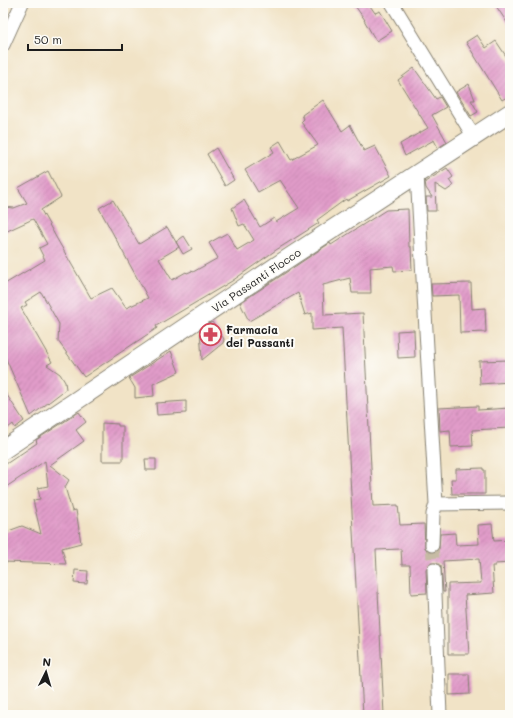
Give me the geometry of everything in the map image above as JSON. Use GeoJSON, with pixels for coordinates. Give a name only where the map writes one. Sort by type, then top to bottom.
{"type":"FeatureCollection","features":[{"type":"Feature","properties":{"kind":"main road","name":"Via Passanti Flocco"},"geometry":{"type":"LineString","coordinates":[[3,450],[284,261],[510,113]]}},
{"type":"Feature","properties":{"kind":"street"},"geometry":{"type":"LineString","coordinates":[[3,45],[22,3]]}},
{"type":"Feature","properties":{"kind":"street"},"geometry":{"type":"LineString","coordinates":[[392,3],[474,137]]}},
{"type":"Feature","properties":{"kind":"street"},"geometry":{"type":"LineString","coordinates":[[417,174],[436,504],[433,514],[432,545]]}},
{"type":"Feature","properties":{"kind":"street"},"geometry":{"type":"LineString","coordinates":[[436,504],[510,503]]}},
{"type":"Feature","properties":{"kind":"street"},"geometry":{"type":"LineString","coordinates":[[434,570],[440,715]]}},
{"type":"Feature","properties":{"kind":"building"},"geometry":{"type":"Polygon","coordinates":[[[353,3],[368,3],[375,13],[380,11],[392,31],[376,41],[365,20],[353,3]]]}},
{"type":"Feature","properties":{"kind":"building"},"geometry":{"type":"Polygon","coordinates":[[[494,3],[510,3],[510,27],[494,3]]]}},
{"type":"Feature","properties":{"kind":"building"},"geometry":{"type":"Polygon","coordinates":[[[477,35],[486,48],[496,41],[510,62],[510,95],[502,100],[466,42],[477,35]]]}},
{"type":"Feature","properties":{"kind":"building"},"geometry":{"type":"Polygon","coordinates":[[[414,68],[436,99],[440,97],[446,107],[432,115],[447,142],[438,148],[434,140],[405,156],[400,144],[428,128],[398,80],[414,68]]]}},
{"type":"Feature","properties":{"kind":"building"},"geometry":{"type":"Polygon","coordinates":[[[469,84],[475,100],[471,100],[478,112],[471,116],[456,92],[469,84]]]}},
{"type":"Feature","properties":{"kind":"building"},"geometry":{"type":"Polygon","coordinates":[[[323,100],[342,131],[350,125],[364,151],[375,146],[391,176],[347,201],[346,199],[317,220],[319,223],[276,250],[232,281],[156,326],[157,328],[84,377],[58,341],[59,324],[41,292],[25,302],[27,305],[21,308],[52,362],[47,365],[60,374],[65,382],[66,389],[31,416],[3,352],[3,285],[45,260],[39,248],[47,244],[33,219],[3,233],[3,207],[14,208],[27,203],[18,188],[48,171],[61,197],[41,210],[57,239],[91,298],[112,288],[126,308],[148,298],[99,208],[113,200],[139,244],[167,227],[179,247],[159,259],[172,280],[186,272],[193,272],[218,258],[209,243],[227,233],[237,250],[254,240],[244,224],[239,226],[232,208],[244,200],[260,227],[274,218],[276,222],[299,208],[280,180],[258,192],[245,170],[274,152],[271,147],[280,141],[291,160],[318,145],[301,122],[304,119],[302,115],[323,100]]]}},
{"type":"Feature","properties":{"kind":"building"},"geometry":{"type":"Polygon","coordinates":[[[216,148],[234,180],[225,186],[207,154],[216,148]]]}},
{"type":"Feature","properties":{"kind":"building"},"geometry":{"type":"Polygon","coordinates":[[[447,168],[453,177],[449,180],[453,186],[446,191],[435,184],[436,211],[427,211],[426,197],[432,197],[426,188],[425,182],[447,168]]]}},
{"type":"Feature","properties":{"kind":"building"},"geometry":{"type":"Polygon","coordinates":[[[408,209],[409,247],[411,247],[412,270],[394,271],[393,266],[370,268],[371,293],[352,293],[350,278],[323,285],[324,315],[363,313],[373,506],[398,505],[400,525],[424,524],[425,548],[431,553],[439,549],[440,534],[455,533],[456,545],[479,544],[478,525],[492,524],[494,541],[510,540],[510,563],[495,564],[495,566],[492,566],[494,593],[465,595],[469,654],[448,654],[448,584],[481,583],[479,559],[443,561],[445,592],[443,592],[441,566],[437,563],[430,563],[426,570],[427,593],[411,594],[410,565],[402,565],[401,549],[376,550],[384,715],[363,715],[342,328],[312,330],[312,313],[305,315],[298,293],[249,321],[240,303],[330,243],[331,245],[386,210],[408,209]]]}},
{"type":"Feature","properties":{"kind":"building"},"geometry":{"type":"Polygon","coordinates":[[[184,236],[192,249],[183,254],[176,242],[184,236]]]}},
{"type":"Feature","properties":{"kind":"building"},"geometry":{"type":"Polygon","coordinates":[[[471,283],[472,309],[485,308],[486,332],[460,333],[459,295],[432,296],[431,284],[471,283]]]}},
{"type":"Feature","properties":{"kind":"building"},"geometry":{"type":"Polygon","coordinates":[[[212,322],[224,339],[223,343],[202,360],[200,330],[212,322]]]}},
{"type":"Feature","properties":{"kind":"building"},"geometry":{"type":"Polygon","coordinates":[[[414,330],[415,357],[398,358],[397,331],[414,330]]]}},
{"type":"Feature","properties":{"kind":"building"},"geometry":{"type":"Polygon","coordinates":[[[171,351],[179,372],[153,384],[154,396],[135,398],[135,388],[129,378],[171,351]]]}},
{"type":"Feature","properties":{"kind":"building"},"geometry":{"type":"Polygon","coordinates":[[[510,360],[510,382],[480,384],[479,361],[510,360]]]}},
{"type":"Feature","properties":{"kind":"building"},"geometry":{"type":"Polygon","coordinates":[[[3,389],[24,421],[15,428],[13,424],[3,432],[3,389]]]}},
{"type":"Feature","properties":{"kind":"building"},"geometry":{"type":"Polygon","coordinates":[[[186,401],[186,413],[157,415],[156,403],[186,401]]]}},
{"type":"Feature","properties":{"kind":"building"},"geometry":{"type":"Polygon","coordinates":[[[478,406],[478,410],[510,408],[510,428],[472,430],[473,446],[451,447],[450,430],[440,431],[439,408],[478,406]]]}},
{"type":"Feature","properties":{"kind":"building"},"geometry":{"type":"Polygon","coordinates":[[[79,412],[86,422],[76,430],[84,441],[50,465],[69,480],[65,487],[72,511],[76,510],[81,543],[62,548],[66,564],[3,562],[3,533],[22,526],[41,534],[33,500],[40,499],[38,488],[48,486],[45,461],[3,489],[3,466],[37,443],[36,440],[79,412]]]}},
{"type":"Feature","properties":{"kind":"building"},"geometry":{"type":"Polygon","coordinates":[[[102,423],[118,424],[118,426],[123,426],[123,461],[102,461],[102,423]]]}},
{"type":"Feature","properties":{"kind":"building"},"geometry":{"type":"Polygon","coordinates":[[[145,459],[156,459],[156,470],[146,470],[145,459]]]}},
{"type":"Feature","properties":{"kind":"building"},"geometry":{"type":"Polygon","coordinates":[[[483,468],[483,470],[485,470],[485,494],[452,494],[451,479],[456,479],[456,469],[483,468]]]}},
{"type":"Feature","properties":{"kind":"building"},"geometry":{"type":"Polygon","coordinates":[[[75,570],[88,571],[87,584],[74,583],[75,570]]]}},
{"type":"Feature","properties":{"kind":"building"},"geometry":{"type":"Polygon","coordinates":[[[449,674],[469,674],[470,694],[449,695],[449,674]]]}},
{"type":"Feature","properties":{"kind":"tunnel"},"geometry":{"type":"LineString","coordinates":[[432,545],[434,570]]}},
{"type":"Feature","properties":{"kind":"place","name":"Farmacia dei Passanti"},"geometry":{"type":"Point","coordinates":[210,335]}}]}
